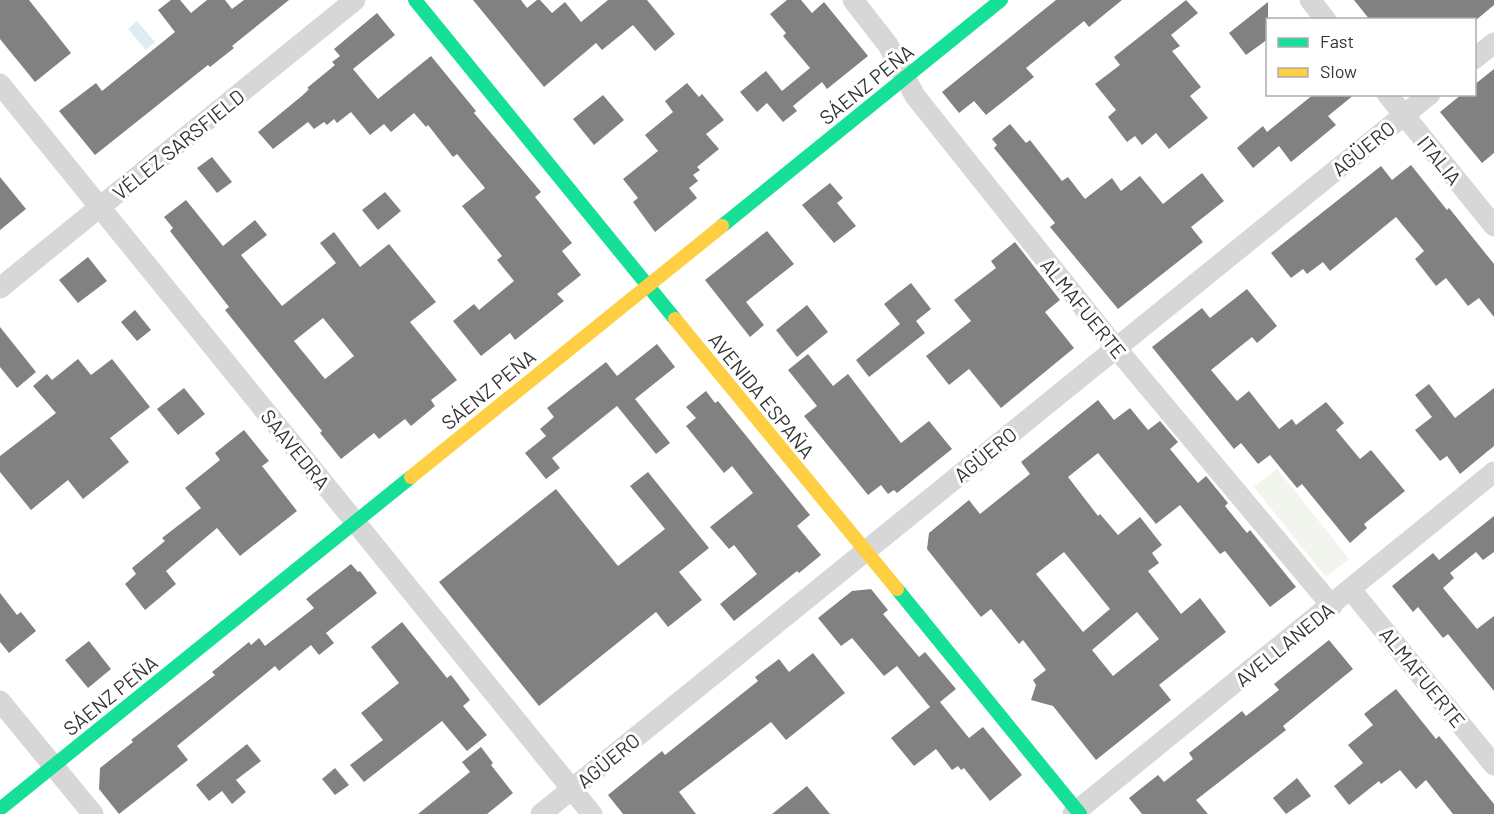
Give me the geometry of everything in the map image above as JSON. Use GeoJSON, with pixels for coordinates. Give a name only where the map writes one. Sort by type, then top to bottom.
{"type":"FeatureCollection","features":[{"type":"Feature","properties":{"kind":"street","name":"VÉLEZ SARSFIELD"},"geometry":{"type":"LineString","coordinates":[[0,288],[355,0]]}},
{"type":"Feature","properties":{"kind":"street","name":"AVENIDA ESPAÑA"},"geometry":{"type":"LineString","coordinates":[[415,0],[1077,813]]}},
{"type":"Feature","properties":{"kind":"street","name":"ALMAFUERTE"},"geometry":{"type":"LineString","coordinates":[[853,0],[888,45],[915,96],[1116,348],[1332,606]]}},
{"type":"Feature","properties":{"kind":"street","name":"SÁENZ PEÑA"},"geometry":{"type":"LineString","coordinates":[[0,809],[1001,0]]}},
{"type":"Feature","properties":{"kind":"street"},"geometry":{"type":"LineString","coordinates":[[1310,0],[1324,18]]}},
{"type":"Feature","properties":{"kind":"street"},"geometry":{"type":"LineString","coordinates":[[1476,57],[1494,43]]}},
{"type":"Feature","properties":{"kind":"street","name":"SAAVEDRA"},"geometry":{"type":"LineString","coordinates":[[0,84],[592,814]]}},
{"type":"Feature","properties":{"kind":"street","name":"ITALIA"},"geometry":{"type":"LineString","coordinates":[[1389,96],[1494,226]]}},
{"type":"Feature","properties":{"kind":"street","name":"AGÜERO"},"geometry":{"type":"LineString","coordinates":[[541,814],[1428,96]]}},
{"type":"Feature","properties":{"kind":"street","name":"AVELLANEDA"},"geometry":{"type":"LineString","coordinates":[[1077,813],[1494,472]]}},
{"type":"Feature","properties":{"kind":"street","name":"ALMAFUERTE"},"geometry":{"type":"LineString","coordinates":[[1351,590],[1494,765]]}},
{"type":"Feature","properties":{"kind":"street"},"geometry":{"type":"LineString","coordinates":[[0,701],[93,814]]}},
{"type":"Feature","properties":{"kind":"shaded area"},"geometry":{"type":"Polygon","coordinates":[[[137,21],[155,42],[146,50],[128,29],[137,21]]]}},
{"type":"Feature","properties":{"kind":"shaded area"},"geometry":{"type":"Polygon","coordinates":[[[1277,469],[1349,559],[1326,577],[1254,487],[1277,469]]]}},
{"type":"Feature","properties":{"kind":"building"},"geometry":{"type":"Polygon","coordinates":[[[0,0],[29,0],[71,53],[35,82],[0,39],[0,0]]]}},
{"type":"Feature","properties":{"kind":"building"},"geometry":{"type":"Polygon","coordinates":[[[171,0],[180,0],[191,13],[207,0],[225,0],[232,9],[244,0],[289,0],[232,46],[234,48],[210,67],[208,65],[95,155],[59,111],[96,83],[102,91],[175,32],[158,10],[171,0]]]}},
{"type":"Feature","properties":{"kind":"building"},"geometry":{"type":"Polygon","coordinates":[[[473,0],[521,0],[527,8],[540,0],[552,13],[565,2],[581,22],[608,0],[647,0],[675,34],[655,51],[633,25],[602,50],[596,43],[544,87],[473,0]]]}},
{"type":"Feature","properties":{"kind":"building"},"geometry":{"type":"Polygon","coordinates":[[[787,0],[801,0],[812,13],[824,2],[868,56],[827,89],[822,82],[793,106],[797,111],[783,122],[767,103],[757,112],[740,92],[766,71],[782,91],[810,68],[783,36],[786,33],[770,14],[787,0]]]}},
{"type":"Feature","properties":{"kind":"building"},"geometry":{"type":"Polygon","coordinates":[[[1056,0],[1122,0],[1089,27],[1084,21],[1026,68],[1034,77],[986,115],[974,101],[959,113],[942,92],[1056,0]]]}},
{"type":"Feature","properties":{"kind":"building"},"geometry":{"type":"Polygon","coordinates":[[[1186,0],[1198,13],[1171,35],[1180,46],[1172,51],[1201,87],[1190,96],[1208,118],[1169,149],[1156,133],[1142,145],[1135,136],[1127,142],[1108,117],[1116,110],[1095,84],[1120,65],[1114,57],[1186,0]]]}},
{"type":"Feature","properties":{"kind":"building"},"geometry":{"type":"Polygon","coordinates":[[[1354,0],[1494,0],[1494,5],[1476,20],[1476,18],[1368,18],[1354,0]]]}},
{"type":"Feature","properties":{"kind":"building"},"geometry":{"type":"Polygon","coordinates":[[[1268,2],[1266,40],[1246,55],[1229,33],[1268,2]]]}},
{"type":"Feature","properties":{"kind":"building"},"geometry":{"type":"Polygon","coordinates":[[[377,13],[395,35],[353,69],[378,99],[431,56],[476,111],[474,113],[541,192],[535,197],[572,243],[562,251],[581,275],[557,294],[564,301],[515,340],[510,333],[481,356],[453,321],[474,304],[479,310],[514,281],[497,260],[502,256],[462,206],[485,188],[457,154],[453,157],[428,125],[426,127],[414,113],[391,132],[384,124],[370,135],[351,112],[337,123],[334,119],[327,125],[324,122],[314,129],[308,122],[273,149],[258,132],[335,65],[332,62],[340,56],[334,49],[377,13]]]}},
{"type":"Feature","properties":{"kind":"building"},"geometry":{"type":"Polygon","coordinates":[[[1494,69],[1494,153],[1482,163],[1440,112],[1460,96],[1476,96],[1476,83],[1494,69]]]}},
{"type":"Feature","properties":{"kind":"building"},"geometry":{"type":"Polygon","coordinates":[[[687,83],[699,97],[702,94],[724,120],[706,134],[719,149],[697,167],[700,170],[693,175],[698,181],[689,188],[697,198],[655,232],[633,202],[638,198],[623,179],[658,151],[645,135],[673,112],[665,101],[687,83]]]}},
{"type":"Feature","properties":{"kind":"building"},"geometry":{"type":"Polygon","coordinates":[[[603,95],[624,120],[594,145],[573,119],[603,95]]]}},
{"type":"Feature","properties":{"kind":"building"},"geometry":{"type":"Polygon","coordinates":[[[1312,96],[1353,96],[1328,116],[1336,125],[1291,162],[1279,146],[1253,168],[1237,148],[1263,126],[1267,132],[1312,96]]]}},
{"type":"Feature","properties":{"kind":"building"},"geometry":{"type":"Polygon","coordinates":[[[1010,124],[1026,143],[1030,140],[1062,181],[1068,177],[1085,199],[1112,178],[1121,191],[1140,176],[1163,204],[1202,173],[1224,201],[1191,227],[1203,242],[1118,309],[1050,227],[1055,223],[994,148],[997,145],[992,139],[1010,124]]]}},
{"type":"Feature","properties":{"kind":"building"},"geometry":{"type":"Polygon","coordinates":[[[212,157],[232,182],[217,193],[197,168],[212,157]]]}},
{"type":"Feature","properties":{"kind":"building"},"geometry":{"type":"Polygon","coordinates":[[[1411,165],[1494,264],[1494,317],[1479,298],[1468,306],[1446,278],[1436,286],[1415,259],[1424,251],[1396,217],[1330,271],[1323,262],[1307,274],[1303,269],[1291,278],[1271,253],[1381,166],[1392,180],[1411,165]]]}},
{"type":"Feature","properties":{"kind":"building"},"geometry":{"type":"Polygon","coordinates":[[[0,177],[26,209],[0,230],[0,177]]]}},
{"type":"Feature","properties":{"kind":"building"},"geometry":{"type":"Polygon","coordinates":[[[830,183],[843,198],[837,203],[856,226],[834,243],[802,205],[830,183]]]}},
{"type":"Feature","properties":{"kind":"building"},"geometry":{"type":"Polygon","coordinates":[[[385,192],[401,211],[378,230],[362,210],[385,192]]]}},
{"type":"Feature","properties":{"kind":"building"},"geometry":{"type":"Polygon","coordinates":[[[186,200],[223,246],[255,220],[267,235],[241,255],[282,306],[336,263],[320,243],[334,232],[360,267],[389,244],[436,302],[410,322],[457,380],[431,400],[435,406],[411,426],[405,419],[379,439],[374,433],[341,459],[320,433],[322,431],[225,310],[229,307],[170,231],[173,228],[164,217],[186,200]],[[323,318],[294,341],[325,379],[354,356],[323,318]]]}},
{"type":"Feature","properties":{"kind":"building"},"geometry":{"type":"Polygon","coordinates":[[[767,231],[794,264],[746,302],[764,325],[750,337],[705,280],[767,231]]]}},
{"type":"Feature","properties":{"kind":"building"},"geometry":{"type":"Polygon","coordinates":[[[1015,242],[1060,300],[1045,312],[1074,348],[1001,408],[969,369],[949,385],[926,356],[971,321],[954,300],[996,268],[991,261],[1015,242]]]}},
{"type":"Feature","properties":{"kind":"building"},"geometry":{"type":"Polygon","coordinates":[[[88,257],[107,281],[78,303],[59,280],[88,257]]]}},
{"type":"Feature","properties":{"kind":"building"},"geometry":{"type":"Polygon","coordinates":[[[911,283],[931,309],[916,321],[925,333],[869,377],[856,360],[900,324],[884,304],[911,283]]]}},
{"type":"Feature","properties":{"kind":"building"},"geometry":{"type":"Polygon","coordinates":[[[1247,289],[1277,326],[1257,343],[1252,337],[1211,370],[1237,401],[1249,391],[1279,429],[1292,419],[1296,425],[1326,402],[1344,423],[1336,430],[1360,459],[1371,450],[1405,491],[1364,524],[1367,528],[1350,543],[1302,484],[1297,488],[1270,455],[1258,464],[1241,443],[1234,449],[1152,347],[1202,308],[1210,318],[1247,289]]]}},
{"type":"Feature","properties":{"kind":"building"},"geometry":{"type":"Polygon","coordinates":[[[807,305],[828,332],[797,357],[776,330],[807,305]]]}},
{"type":"Feature","properties":{"kind":"building"},"geometry":{"type":"Polygon","coordinates":[[[135,310],[151,330],[137,341],[121,322],[135,310]]]}},
{"type":"Feature","properties":{"kind":"building"},"geometry":{"type":"Polygon","coordinates":[[[0,327],[36,372],[17,388],[0,367],[0,327]]]}},
{"type":"Feature","properties":{"kind":"building"},"geometry":{"type":"Polygon","coordinates":[[[657,344],[675,367],[635,399],[670,443],[656,454],[617,406],[552,458],[560,468],[546,479],[525,453],[546,436],[540,429],[554,417],[547,408],[606,362],[617,376],[657,344]]]}},
{"type":"Feature","properties":{"kind":"building"},"geometry":{"type":"Polygon","coordinates":[[[808,354],[833,386],[848,374],[901,443],[929,421],[952,449],[897,493],[894,490],[888,494],[881,485],[868,495],[804,416],[817,406],[788,370],[808,354]]]}},
{"type":"Feature","properties":{"kind":"building"},"geometry":{"type":"Polygon","coordinates":[[[78,359],[91,375],[112,359],[150,407],[110,438],[129,462],[83,499],[68,480],[31,510],[0,472],[0,456],[56,413],[33,386],[47,374],[52,380],[78,359]]]}},
{"type":"Feature","properties":{"kind":"building"},"geometry":{"type":"Polygon","coordinates":[[[1429,384],[1455,418],[1494,388],[1494,446],[1460,474],[1447,456],[1440,461],[1415,430],[1432,417],[1415,395],[1429,384]]]}},
{"type":"Feature","properties":{"kind":"building"},"geometry":{"type":"Polygon","coordinates":[[[184,388],[205,414],[178,435],[157,409],[184,388]]]}},
{"type":"Feature","properties":{"kind":"building"},"geometry":{"type":"Polygon","coordinates":[[[706,391],[715,403],[718,401],[810,515],[797,526],[821,555],[734,621],[720,604],[757,574],[734,545],[729,549],[710,527],[753,493],[732,466],[724,473],[686,426],[696,418],[686,407],[706,391]]]}},
{"type":"Feature","properties":{"kind":"building"},"geometry":{"type":"Polygon","coordinates":[[[1098,400],[1114,420],[1130,408],[1148,430],[1160,421],[1178,442],[1170,449],[1198,483],[1206,476],[1228,503],[1225,506],[1247,533],[1250,530],[1296,587],[1270,607],[1225,551],[1220,554],[1180,505],[1156,524],[1098,453],[1068,477],[1098,516],[1100,514],[1118,535],[1140,517],[1162,545],[1152,553],[1159,563],[1148,571],[1181,614],[1200,598],[1226,632],[1159,685],[1171,700],[1096,760],[1053,706],[1031,700],[1036,685],[1033,680],[1046,670],[1023,640],[1019,644],[991,609],[981,617],[927,549],[929,533],[969,500],[980,514],[1030,474],[1021,462],[1098,400]],[[1064,552],[1036,574],[1083,632],[1110,609],[1064,552]],[[1137,612],[1092,650],[1113,676],[1159,639],[1137,612]]]}},
{"type":"Feature","properties":{"kind":"building"},"geometry":{"type":"Polygon","coordinates":[[[244,430],[269,461],[262,466],[297,511],[240,556],[217,528],[166,571],[176,584],[145,610],[125,584],[136,574],[132,568],[165,541],[162,538],[201,508],[185,488],[220,460],[215,453],[244,430]]]}},
{"type":"Feature","properties":{"kind":"building"},"geometry":{"type":"Polygon","coordinates":[[[648,472],[709,548],[679,572],[702,600],[668,627],[656,612],[539,706],[439,582],[556,489],[618,566],[665,529],[630,486],[648,472]]]}},
{"type":"Feature","properties":{"kind":"building"},"geometry":{"type":"Polygon","coordinates":[[[1494,516],[1494,552],[1483,560],[1476,552],[1450,573],[1454,578],[1443,588],[1477,629],[1494,616],[1494,691],[1448,634],[1443,638],[1418,607],[1413,612],[1392,586],[1433,553],[1439,560],[1494,516]]]}},
{"type":"Feature","properties":{"kind":"building"},"geometry":{"type":"Polygon","coordinates":[[[351,564],[358,572],[360,571],[377,593],[326,633],[334,643],[319,655],[311,645],[279,671],[275,666],[177,746],[188,760],[119,814],[99,789],[100,768],[133,742],[131,740],[215,675],[212,672],[249,642],[251,645],[259,638],[265,646],[314,608],[306,599],[351,564]]]}},
{"type":"Feature","properties":{"kind":"building"},"geometry":{"type":"Polygon","coordinates":[[[871,589],[888,610],[883,614],[919,657],[925,652],[956,689],[940,702],[969,738],[983,727],[1022,775],[990,801],[964,768],[961,770],[958,766],[952,770],[936,749],[914,766],[891,738],[930,707],[897,666],[884,676],[852,638],[841,646],[818,618],[852,591],[871,589]]]}},
{"type":"Feature","properties":{"kind":"building"},"geometry":{"type":"Polygon","coordinates":[[[0,593],[17,615],[21,612],[36,631],[9,653],[0,642],[0,593]]]}},
{"type":"Feature","properties":{"kind":"building"},"geometry":{"type":"Polygon","coordinates":[[[402,622],[447,678],[451,675],[470,700],[463,706],[487,735],[467,751],[442,721],[364,782],[350,765],[383,740],[361,713],[399,683],[371,647],[402,622]]]}},
{"type":"Feature","properties":{"kind":"building"},"geometry":{"type":"Polygon","coordinates":[[[1329,640],[1353,669],[1283,726],[1286,730],[1196,800],[1208,814],[1142,814],[1129,798],[1158,775],[1164,782],[1193,759],[1189,753],[1242,711],[1246,716],[1279,690],[1274,684],[1329,640]]]}},
{"type":"Feature","properties":{"kind":"building"},"geometry":{"type":"Polygon","coordinates":[[[89,641],[111,669],[88,688],[65,660],[89,641]]]}},
{"type":"Feature","properties":{"kind":"building"},"geometry":{"type":"Polygon","coordinates":[[[813,653],[845,693],[786,740],[771,722],[679,792],[696,814],[623,814],[608,795],[662,751],[665,755],[758,681],[755,677],[779,659],[789,672],[813,653]]]}},
{"type":"Feature","properties":{"kind":"building"},"geometry":{"type":"Polygon","coordinates":[[[1396,689],[1436,739],[1439,736],[1494,804],[1494,814],[1453,814],[1426,780],[1416,789],[1400,770],[1381,784],[1379,781],[1349,805],[1334,786],[1363,763],[1348,745],[1373,725],[1364,714],[1396,689]]]}},
{"type":"Feature","properties":{"kind":"building"},"geometry":{"type":"Polygon","coordinates":[[[247,744],[261,761],[236,780],[246,792],[232,804],[222,791],[209,801],[196,785],[247,744]]]}},
{"type":"Feature","properties":{"kind":"building"},"geometry":{"type":"Polygon","coordinates":[[[481,747],[493,763],[491,765],[513,793],[487,814],[418,814],[470,772],[462,762],[481,747]]]}},
{"type":"Feature","properties":{"kind":"building"},"geometry":{"type":"Polygon","coordinates":[[[335,768],[349,785],[335,795],[322,779],[335,768]]]}},
{"type":"Feature","properties":{"kind":"building"},"geometry":{"type":"Polygon","coordinates":[[[1297,778],[1311,796],[1286,814],[1273,798],[1297,778]]]}},
{"type":"Feature","properties":{"kind":"building"},"geometry":{"type":"Polygon","coordinates":[[[807,786],[830,814],[772,814],[807,786]]]}},
{"type":"Feature","properties":{"kind":"traffic: fast"},"geometry":{"type":"LineString","coordinates":[[415,0],[675,319]]}},
{"type":"Feature","properties":{"kind":"traffic: fast"},"geometry":{"type":"LineString","coordinates":[[722,226],[1001,0]]}},
{"type":"Feature","properties":{"kind":"traffic: fast"},"geometry":{"type":"LineString","coordinates":[[0,809],[411,477]]}},
{"type":"Feature","properties":{"kind":"traffic: fast"},"geometry":{"type":"LineString","coordinates":[[897,589],[1080,814]]}},
{"type":"Feature","properties":{"kind":"traffic: slow"},"geometry":{"type":"LineString","coordinates":[[411,477],[722,226]]}},
{"type":"Feature","properties":{"kind":"traffic: slow"},"geometry":{"type":"LineString","coordinates":[[675,319],[897,589]]}}]}
